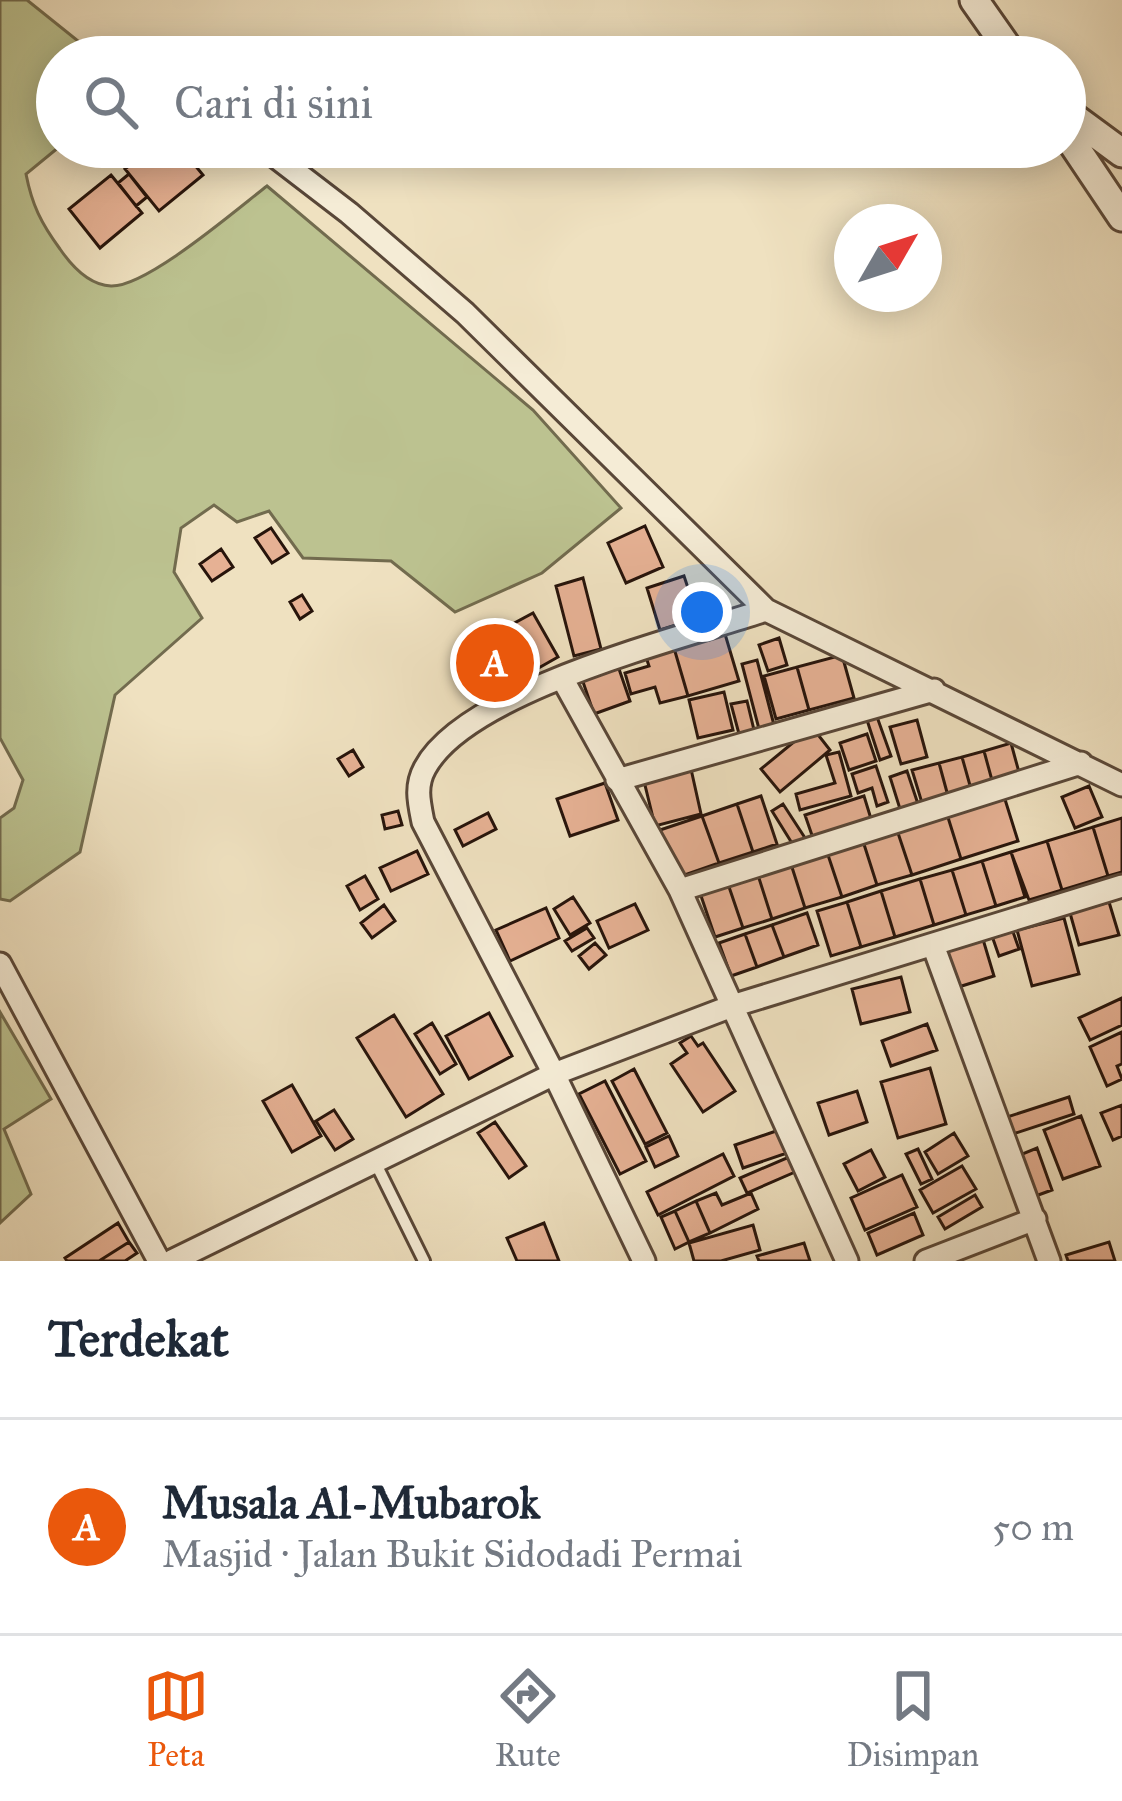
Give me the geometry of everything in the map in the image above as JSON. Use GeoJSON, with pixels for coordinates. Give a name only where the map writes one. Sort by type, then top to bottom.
{"type":"FeatureCollection","features":[{"type":"Feature","properties":{"kind":"street"},"geometry":{"type":"LineString","coordinates":[[974,0],[999,36]]}},
{"type":"Feature","properties":{"kind":"street"},"geometry":{"type":"LineString","coordinates":[[1086,127],[1122,153]]}},
{"type":"Feature","properties":{"kind":"street"},"geometry":{"type":"LineString","coordinates":[[1086,163],[1122,217]]}},
{"type":"Feature","properties":{"kind":"street"},"geometry":{"type":"LineString","coordinates":[[291,168],[465,313],[766,610],[1122,785]]}},
{"type":"Feature","properties":{"kind":"street"},"geometry":{"type":"LineString","coordinates":[[644,1261],[554,1074],[423,822],[418,783],[427,763],[465,726],[562,678],[766,610]]}},
{"type":"Feature","properties":{"kind":"street"},"geometry":{"type":"LineString","coordinates":[[562,678],[680,890],[847,1261]]}},
{"type":"Feature","properties":{"kind":"street"},"geometry":{"type":"LineString","coordinates":[[617,780],[934,690]]}},
{"type":"Feature","properties":{"kind":"street"},"geometry":{"type":"LineString","coordinates":[[680,890],[1081,763]]}},
{"type":"Feature","properties":{"kind":"street"},"geometry":{"type":"LineString","coordinates":[[172,1261],[554,1074],[732,1006],[1122,886]]}},
{"type":"Feature","properties":{"kind":"street"},"geometry":{"type":"LineString","coordinates":[[933,946],[1049,1261]]}},
{"type":"Feature","properties":{"kind":"street"},"geometry":{"type":"LineString","coordinates":[[0,964],[159,1261]]}},
{"type":"Feature","properties":{"kind":"street"},"geometry":{"type":"LineString","coordinates":[[926,1261],[1034,1220]]}},
{"type":"Feature","properties":{"kind":"lane"},"geometry":{"type":"LineString","coordinates":[[374,1162],[424,1261]]}},
{"type":"Feature","properties":{"kind":"green space"},"geometry":{"type":"Polygon","coordinates":[[[0,0],[27,0],[72,36],[36,36],[36,166],[26,174],[42,222],[81,273],[111,286],[127,283],[191,245],[267,186],[533,410],[621,508],[542,573],[455,612],[391,561],[303,558],[269,511],[237,522],[214,505],[181,528],[174,572],[202,618],[115,695],[80,852],[10,901],[0,899],[0,818],[14,808],[23,780],[0,738],[0,0]]]}},
{"type":"Feature","properties":{"kind":"green space"},"geometry":{"type":"Polygon","coordinates":[[[0,1012],[51,1099],[4,1129],[31,1194],[0,1223],[0,1012]]]}},
{"type":"Feature","properties":{"kind":"building"},"geometry":{"type":"Polygon","coordinates":[[[197,168],[203,175],[159,211],[125,169],[197,168]]]}},
{"type":"Feature","properties":{"kind":"building"},"geometry":{"type":"Polygon","coordinates":[[[129,174],[147,197],[136,206],[118,183],[129,174]]]}},
{"type":"Feature","properties":{"kind":"building"},"geometry":{"type":"Polygon","coordinates":[[[111,175],[142,213],[100,248],[69,209],[111,175]]]}},
{"type":"Feature","properties":{"kind":"building"},"geometry":{"type":"Polygon","coordinates":[[[645,526],[663,567],[626,583],[608,543],[645,526]]]}},
{"type":"Feature","properties":{"kind":"building"},"geometry":{"type":"Polygon","coordinates":[[[271,528],[288,553],[272,563],[255,538],[271,528]]]}},
{"type":"Feature","properties":{"kind":"building"},"geometry":{"type":"Polygon","coordinates":[[[221,549],[233,567],[212,581],[200,564],[221,549]]]}},
{"type":"Feature","properties":{"kind":"building"},"geometry":{"type":"Polygon","coordinates":[[[684,576],[698,618],[660,630],[647,588],[684,576]]]}},
{"type":"Feature","properties":{"kind":"building"},"geometry":{"type":"Polygon","coordinates":[[[583,578],[601,649],[574,656],[556,586],[583,578]]]}},
{"type":"Feature","properties":{"kind":"building"},"geometry":{"type":"Polygon","coordinates":[[[302,595],[312,611],[300,619],[290,602],[302,595]]]}},
{"type":"Feature","properties":{"kind":"building"},"geometry":{"type":"Polygon","coordinates":[[[533,613],[558,657],[535,670],[509,626],[533,613]]]}},
{"type":"Feature","properties":{"kind":"building"},"geometry":{"type":"Polygon","coordinates":[[[506,629],[528,678],[483,698],[461,649],[506,629]]]}},
{"type":"Feature","properties":{"kind":"building"},"geometry":{"type":"Polygon","coordinates":[[[725,634],[739,681],[688,696],[674,648],[725,634]]]}},
{"type":"Feature","properties":{"kind":"building"},"geometry":{"type":"Polygon","coordinates":[[[779,638],[787,665],[768,671],[759,645],[779,638]]]}},
{"type":"Feature","properties":{"kind":"building"},"geometry":{"type":"Polygon","coordinates":[[[674,648],[688,696],[660,703],[655,687],[631,694],[625,673],[649,666],[646,657],[674,648]]]}},
{"type":"Feature","properties":{"kind":"building"},"geometry":{"type":"Polygon","coordinates":[[[842,655],[854,698],[809,710],[797,667],[842,655]]]}},
{"type":"Feature","properties":{"kind":"building"},"geometry":{"type":"Polygon","coordinates":[[[757,660],[774,725],[759,729],[742,664],[757,660]]]}},
{"type":"Feature","properties":{"kind":"building"},"geometry":{"type":"Polygon","coordinates":[[[618,666],[630,701],[594,714],[582,679],[618,666]]]}},
{"type":"Feature","properties":{"kind":"building"},"geometry":{"type":"Polygon","coordinates":[[[797,667],[809,710],[776,719],[764,676],[797,667]]]}},
{"type":"Feature","properties":{"kind":"building"},"geometry":{"type":"Polygon","coordinates":[[[724,692],[733,730],[698,738],[689,700],[724,692]]]}},
{"type":"Feature","properties":{"kind":"building"},"geometry":{"type":"Polygon","coordinates":[[[747,701],[754,730],[739,734],[731,704],[747,701]]]}},
{"type":"Feature","properties":{"kind":"building"},"geometry":{"type":"Polygon","coordinates":[[[876,714],[891,756],[880,760],[866,717],[876,714]]]}},
{"type":"Feature","properties":{"kind":"building"},"geometry":{"type":"Polygon","coordinates":[[[917,720],[927,757],[901,764],[890,727],[917,720]]]}},
{"type":"Feature","properties":{"kind":"building"},"geometry":{"type":"Polygon","coordinates":[[[812,727],[830,750],[780,792],[761,769],[812,727]]]}},
{"type":"Feature","properties":{"kind":"building"},"geometry":{"type":"Polygon","coordinates":[[[867,734],[876,761],[849,770],[840,743],[867,734]]]}},
{"type":"Feature","properties":{"kind":"building"},"geometry":{"type":"Polygon","coordinates":[[[1011,743],[1020,776],[993,784],[984,751],[1011,743]]]}},
{"type":"Feature","properties":{"kind":"building"},"geometry":{"type":"Polygon","coordinates":[[[353,750],[363,767],[349,776],[338,759],[353,750]]]}},
{"type":"Feature","properties":{"kind":"building"},"geometry":{"type":"Polygon","coordinates":[[[984,751],[993,784],[971,789],[962,757],[984,751]]]}},
{"type":"Feature","properties":{"kind":"building"},"geometry":{"type":"Polygon","coordinates":[[[839,752],[851,796],[800,810],[796,794],[835,783],[826,755],[839,752]]]}},
{"type":"Feature","properties":{"kind":"building"},"geometry":{"type":"Polygon","coordinates":[[[962,757],[971,789],[948,796],[939,763],[962,757]]]}},
{"type":"Feature","properties":{"kind":"building"},"geometry":{"type":"Polygon","coordinates":[[[939,763],[948,796],[922,803],[912,770],[939,763]]]}},
{"type":"Feature","properties":{"kind":"building"},"geometry":{"type":"Polygon","coordinates":[[[876,766],[888,802],[877,806],[872,788],[858,793],[852,774],[876,766]]]}},
{"type":"Feature","properties":{"kind":"building"},"geometry":{"type":"Polygon","coordinates":[[[691,769],[701,814],[655,826],[644,781],[691,769]]]}},
{"type":"Feature","properties":{"kind":"building"},"geometry":{"type":"Polygon","coordinates":[[[907,771],[918,804],[900,809],[890,777],[907,771]]]}},
{"type":"Feature","properties":{"kind":"building"},"geometry":{"type":"Polygon","coordinates":[[[605,783],[618,820],[570,836],[557,799],[605,783]]]}},
{"type":"Feature","properties":{"kind":"building"},"geometry":{"type":"Polygon","coordinates":[[[1089,786],[1102,817],[1075,828],[1062,797],[1089,786]]]}},
{"type":"Feature","properties":{"kind":"building"},"geometry":{"type":"Polygon","coordinates":[[[1003,793],[1018,841],[961,859],[946,811],[1003,793]]]}},
{"type":"Feature","properties":{"kind":"building"},"geometry":{"type":"Polygon","coordinates":[[[761,796],[777,844],[753,852],[737,804],[761,796]]]}},
{"type":"Feature","properties":{"kind":"building"},"geometry":{"type":"Polygon","coordinates":[[[864,796],[872,822],[814,841],[805,815],[864,796]]]}},
{"type":"Feature","properties":{"kind":"building"},"geometry":{"type":"Polygon","coordinates":[[[737,804],[753,852],[719,863],[702,816],[737,804]]]}},
{"type":"Feature","properties":{"kind":"building"},"geometry":{"type":"Polygon","coordinates":[[[783,804],[807,841],[795,848],[772,811],[783,804]]]}},
{"type":"Feature","properties":{"kind":"building"},"geometry":{"type":"Polygon","coordinates":[[[398,811],[402,825],[385,829],[382,815],[398,811]]]}},
{"type":"Feature","properties":{"kind":"building"},"geometry":{"type":"Polygon","coordinates":[[[946,811],[961,859],[912,875],[896,827],[946,811]]]}},
{"type":"Feature","properties":{"kind":"building"},"geometry":{"type":"Polygon","coordinates":[[[488,813],[496,829],[463,846],[455,830],[488,813]]]}},
{"type":"Feature","properties":{"kind":"building"},"geometry":{"type":"Polygon","coordinates":[[[702,816],[719,863],[676,878],[660,830],[702,816]]]}},
{"type":"Feature","properties":{"kind":"building"},"geometry":{"type":"Polygon","coordinates":[[[1122,818],[1122,872],[1108,876],[1093,827],[1122,818]]]}},
{"type":"Feature","properties":{"kind":"building"},"geometry":{"type":"Polygon","coordinates":[[[896,827],[912,875],[877,885],[862,838],[896,827]]]}},
{"type":"Feature","properties":{"kind":"building"},"geometry":{"type":"Polygon","coordinates":[[[1093,827],[1108,876],[1062,890],[1047,841],[1093,827]]]}},
{"type":"Feature","properties":{"kind":"building"},"geometry":{"type":"Polygon","coordinates":[[[862,838],[877,885],[842,897],[826,849],[862,838]]]}},
{"type":"Feature","properties":{"kind":"building"},"geometry":{"type":"Polygon","coordinates":[[[1047,841],[1062,890],[1029,900],[1011,852],[1047,841]]]}},
{"type":"Feature","properties":{"kind":"building"},"geometry":{"type":"Polygon","coordinates":[[[826,849],[842,897],[805,908],[790,861],[826,849]]]}},
{"type":"Feature","properties":{"kind":"building"},"geometry":{"type":"Polygon","coordinates":[[[417,851],[428,874],[391,891],[380,868],[417,851]]]}},
{"type":"Feature","properties":{"kind":"building"},"geometry":{"type":"Polygon","coordinates":[[[1011,852],[1025,897],[996,906],[982,861],[1011,852]]]}},
{"type":"Feature","properties":{"kind":"building"},"geometry":{"type":"Polygon","coordinates":[[[790,861],[805,908],[772,919],[757,872],[790,861]]]}},
{"type":"Feature","properties":{"kind":"building"},"geometry":{"type":"Polygon","coordinates":[[[982,861],[996,906],[966,915],[952,870],[982,861]]]}},
{"type":"Feature","properties":{"kind":"building"},"geometry":{"type":"Polygon","coordinates":[[[952,870],[966,915],[934,925],[920,879],[952,870]]]}},
{"type":"Feature","properties":{"kind":"building"},"geometry":{"type":"Polygon","coordinates":[[[757,872],[772,919],[743,928],[727,881],[757,872]]]}},
{"type":"Feature","properties":{"kind":"building"},"geometry":{"type":"Polygon","coordinates":[[[365,876],[378,899],[360,910],[347,886],[365,876]]]}},
{"type":"Feature","properties":{"kind":"building"},"geometry":{"type":"Polygon","coordinates":[[[920,879],[934,925],[895,937],[881,891],[920,879]]]}},
{"type":"Feature","properties":{"kind":"building"},"geometry":{"type":"Polygon","coordinates":[[[727,881],[743,928],[715,937],[699,890],[727,881]]]}},
{"type":"Feature","properties":{"kind":"building"},"geometry":{"type":"Polygon","coordinates":[[[881,891],[895,937],[861,947],[847,902],[881,891]]]}},
{"type":"Feature","properties":{"kind":"building"},"geometry":{"type":"Polygon","coordinates":[[[573,897],[590,923],[570,935],[554,909],[573,897]]]}},
{"type":"Feature","properties":{"kind":"building"},"geometry":{"type":"Polygon","coordinates":[[[847,902],[861,947],[831,956],[817,911],[847,902]]]}},
{"type":"Feature","properties":{"kind":"building"},"geometry":{"type":"Polygon","coordinates":[[[1109,902],[1119,935],[1079,945],[1070,913],[1109,902]]]}},
{"type":"Feature","properties":{"kind":"building"},"geometry":{"type":"Polygon","coordinates":[[[635,904],[648,930],[609,948],[597,921],[635,904]]]}},
{"type":"Feature","properties":{"kind":"building"},"geometry":{"type":"Polygon","coordinates":[[[384,905],[395,921],[372,938],[361,923],[384,905]]]}},
{"type":"Feature","properties":{"kind":"building"},"geometry":{"type":"Polygon","coordinates":[[[546,908],[559,938],[510,961],[496,930],[546,908]]]}},
{"type":"Feature","properties":{"kind":"building"},"geometry":{"type":"Polygon","coordinates":[[[807,913],[818,945],[784,957],[772,925],[807,913]]]}},
{"type":"Feature","properties":{"kind":"building"},"geometry":{"type":"Polygon","coordinates":[[[1064,918],[1079,974],[1032,986],[1017,930],[1064,918]]]}},
{"type":"Feature","properties":{"kind":"building"},"geometry":{"type":"Polygon","coordinates":[[[772,925],[784,957],[757,967],[745,934],[772,925]]]}},
{"type":"Feature","properties":{"kind":"building"},"geometry":{"type":"Polygon","coordinates":[[[587,928],[594,938],[572,951],[565,941],[587,928]]]}},
{"type":"Feature","properties":{"kind":"building"},"geometry":{"type":"Polygon","coordinates":[[[1012,929],[1019,949],[999,956],[992,936],[1012,929]]]}},
{"type":"Feature","properties":{"kind":"building"},"geometry":{"type":"Polygon","coordinates":[[[745,934],[757,967],[731,976],[719,943],[745,934]]]}},
{"type":"Feature","properties":{"kind":"building"},"geometry":{"type":"Polygon","coordinates":[[[982,936],[994,976],[952,989],[940,949],[982,936]]]}},
{"type":"Feature","properties":{"kind":"building"},"geometry":{"type":"Polygon","coordinates":[[[595,943],[606,955],[589,969],[579,956],[595,943]]]}},
{"type":"Feature","properties":{"kind":"building"},"geometry":{"type":"Polygon","coordinates":[[[901,977],[910,1012],[861,1024],[852,989],[901,977]]]}},
{"type":"Feature","properties":{"kind":"building"},"geometry":{"type":"Polygon","coordinates":[[[1122,998],[1122,1025],[1090,1040],[1079,1018],[1122,998]]]}},
{"type":"Feature","properties":{"kind":"building"},"geometry":{"type":"Polygon","coordinates":[[[489,1013],[512,1056],[469,1079],[446,1036],[489,1013]]]}},
{"type":"Feature","properties":{"kind":"building"},"geometry":{"type":"Polygon","coordinates":[[[394,1015],[443,1094],[406,1117],[357,1038],[394,1015]]]}},
{"type":"Feature","properties":{"kind":"building"},"geometry":{"type":"Polygon","coordinates":[[[432,1023],[456,1064],[440,1074],[415,1034],[432,1023]]]}},
{"type":"Feature","properties":{"kind":"building"},"geometry":{"type":"Polygon","coordinates":[[[927,1024],[937,1050],[891,1066],[882,1041],[927,1024]]]}},
{"type":"Feature","properties":{"kind":"building"},"geometry":{"type":"Polygon","coordinates":[[[1122,1032],[1122,1064],[1117,1066],[1122,1079],[1107,1086],[1090,1047],[1122,1032]]]}},
{"type":"Feature","properties":{"kind":"building"},"geometry":{"type":"Polygon","coordinates":[[[691,1036],[698,1046],[703,1043],[735,1091],[703,1112],[671,1064],[687,1053],[680,1043],[691,1036]]]}},
{"type":"Feature","properties":{"kind":"building"},"geometry":{"type":"Polygon","coordinates":[[[930,1068],[946,1124],[898,1138],[881,1082],[930,1068]]]}},
{"type":"Feature","properties":{"kind":"building"},"geometry":{"type":"Polygon","coordinates":[[[634,1069],[667,1133],[645,1144],[612,1081],[634,1069]]]}},
{"type":"Feature","properties":{"kind":"building"},"geometry":{"type":"Polygon","coordinates":[[[605,1081],[646,1161],[620,1174],[579,1094],[605,1081]]]}},
{"type":"Feature","properties":{"kind":"building"},"geometry":{"type":"Polygon","coordinates":[[[292,1085],[321,1136],[292,1152],[263,1101],[292,1085]]]}},
{"type":"Feature","properties":{"kind":"building"},"geometry":{"type":"Polygon","coordinates":[[[857,1091],[867,1122],[829,1135],[818,1103],[857,1091]]]}},
{"type":"Feature","properties":{"kind":"building"},"geometry":{"type":"Polygon","coordinates":[[[1069,1097],[1074,1114],[1010,1135],[1004,1118],[1069,1097]]]}},
{"type":"Feature","properties":{"kind":"building"},"geometry":{"type":"Polygon","coordinates":[[[1122,1105],[1122,1136],[1113,1140],[1101,1113],[1122,1105]]]}},
{"type":"Feature","properties":{"kind":"building"},"geometry":{"type":"Polygon","coordinates":[[[334,1110],[353,1139],[335,1150],[316,1121],[334,1110]]]}},
{"type":"Feature","properties":{"kind":"building"},"geometry":{"type":"Polygon","coordinates":[[[1081,1116],[1100,1166],[1063,1179],[1044,1130],[1081,1116]]]}},
{"type":"Feature","properties":{"kind":"building"},"geometry":{"type":"Polygon","coordinates":[[[495,1122],[526,1166],[509,1178],[478,1133],[495,1122]]]}},
{"type":"Feature","properties":{"kind":"building"},"geometry":{"type":"Polygon","coordinates":[[[779,1130],[787,1153],[743,1168],[735,1145],[779,1130]]]}},
{"type":"Feature","properties":{"kind":"building"},"geometry":{"type":"Polygon","coordinates":[[[954,1133],[968,1156],[938,1174],[925,1152],[954,1133]]]}},
{"type":"Feature","properties":{"kind":"building"},"geometry":{"type":"Polygon","coordinates":[[[669,1136],[678,1156],[655,1167],[646,1147],[669,1136]]]}},
{"type":"Feature","properties":{"kind":"building"},"geometry":{"type":"Polygon","coordinates":[[[1037,1148],[1052,1190],[1030,1198],[1015,1157],[1037,1148]]]}},
{"type":"Feature","properties":{"kind":"building"},"geometry":{"type":"Polygon","coordinates":[[[918,1149],[932,1179],[921,1184],[906,1154],[918,1149]]]}},
{"type":"Feature","properties":{"kind":"building"},"geometry":{"type":"Polygon","coordinates":[[[871,1150],[885,1177],[858,1191],[844,1164],[871,1150]]]}},
{"type":"Feature","properties":{"kind":"building"},"geometry":{"type":"Polygon","coordinates":[[[723,1154],[734,1176],[658,1215],[647,1192],[723,1154]]]}},
{"type":"Feature","properties":{"kind":"building"},"geometry":{"type":"Polygon","coordinates":[[[789,1157],[795,1172],[747,1193],[740,1178],[789,1157]]]}},
{"type":"Feature","properties":{"kind":"building"},"geometry":{"type":"Polygon","coordinates":[[[962,1166],[976,1189],[933,1213],[920,1190],[962,1166]]]}},
{"type":"Feature","properties":{"kind":"building"},"geometry":{"type":"Polygon","coordinates":[[[902,1175],[917,1207],[865,1230],[851,1198],[902,1175]]]}},
{"type":"Feature","properties":{"kind":"building"},"geometry":{"type":"Polygon","coordinates":[[[716,1193],[722,1205],[751,1193],[758,1209],[710,1233],[696,1201],[716,1193]]]}},
{"type":"Feature","properties":{"kind":"building"},"geometry":{"type":"Polygon","coordinates":[[[975,1195],[982,1207],[945,1229],[938,1217],[975,1195]]]}},
{"type":"Feature","properties":{"kind":"building"},"geometry":{"type":"Polygon","coordinates":[[[696,1201],[710,1233],[689,1242],[675,1211],[696,1201]]]}},
{"type":"Feature","properties":{"kind":"building"},"geometry":{"type":"Polygon","coordinates":[[[675,1211],[689,1242],[675,1249],[661,1217],[675,1211]]]}},
{"type":"Feature","properties":{"kind":"building"},"geometry":{"type":"Polygon","coordinates":[[[914,1213],[923,1235],[877,1255],[868,1233],[914,1213]]]}},
{"type":"Feature","properties":{"kind":"building"},"geometry":{"type":"Polygon","coordinates":[[[118,1223],[129,1242],[99,1261],[67,1261],[65,1258],[118,1223]]]}},
{"type":"Feature","properties":{"kind":"building"},"geometry":{"type":"Polygon","coordinates":[[[544,1223],[559,1261],[517,1261],[507,1238],[544,1223]]]}},
{"type":"Feature","properties":{"kind":"building"},"geometry":{"type":"Polygon","coordinates":[[[753,1225],[760,1250],[721,1261],[694,1261],[689,1243],[753,1225]]]}},
{"type":"Feature","properties":{"kind":"building"},"geometry":{"type":"Polygon","coordinates":[[[129,1242],[137,1253],[125,1261],[99,1261],[129,1242]]]}},
{"type":"Feature","properties":{"kind":"building"},"geometry":{"type":"Polygon","coordinates":[[[1109,1242],[1115,1261],[1068,1261],[1066,1255],[1109,1242]]]}},
{"type":"Feature","properties":{"kind":"building"},"geometry":{"type":"Polygon","coordinates":[[[804,1243],[810,1261],[759,1261],[757,1256],[804,1243]]]}},
{"type":"Feature","properties":{"kind":"place","name":"Musala Al-Mubarok"},"geometry":{"type":"Point","coordinates":[495,663]}}]}
